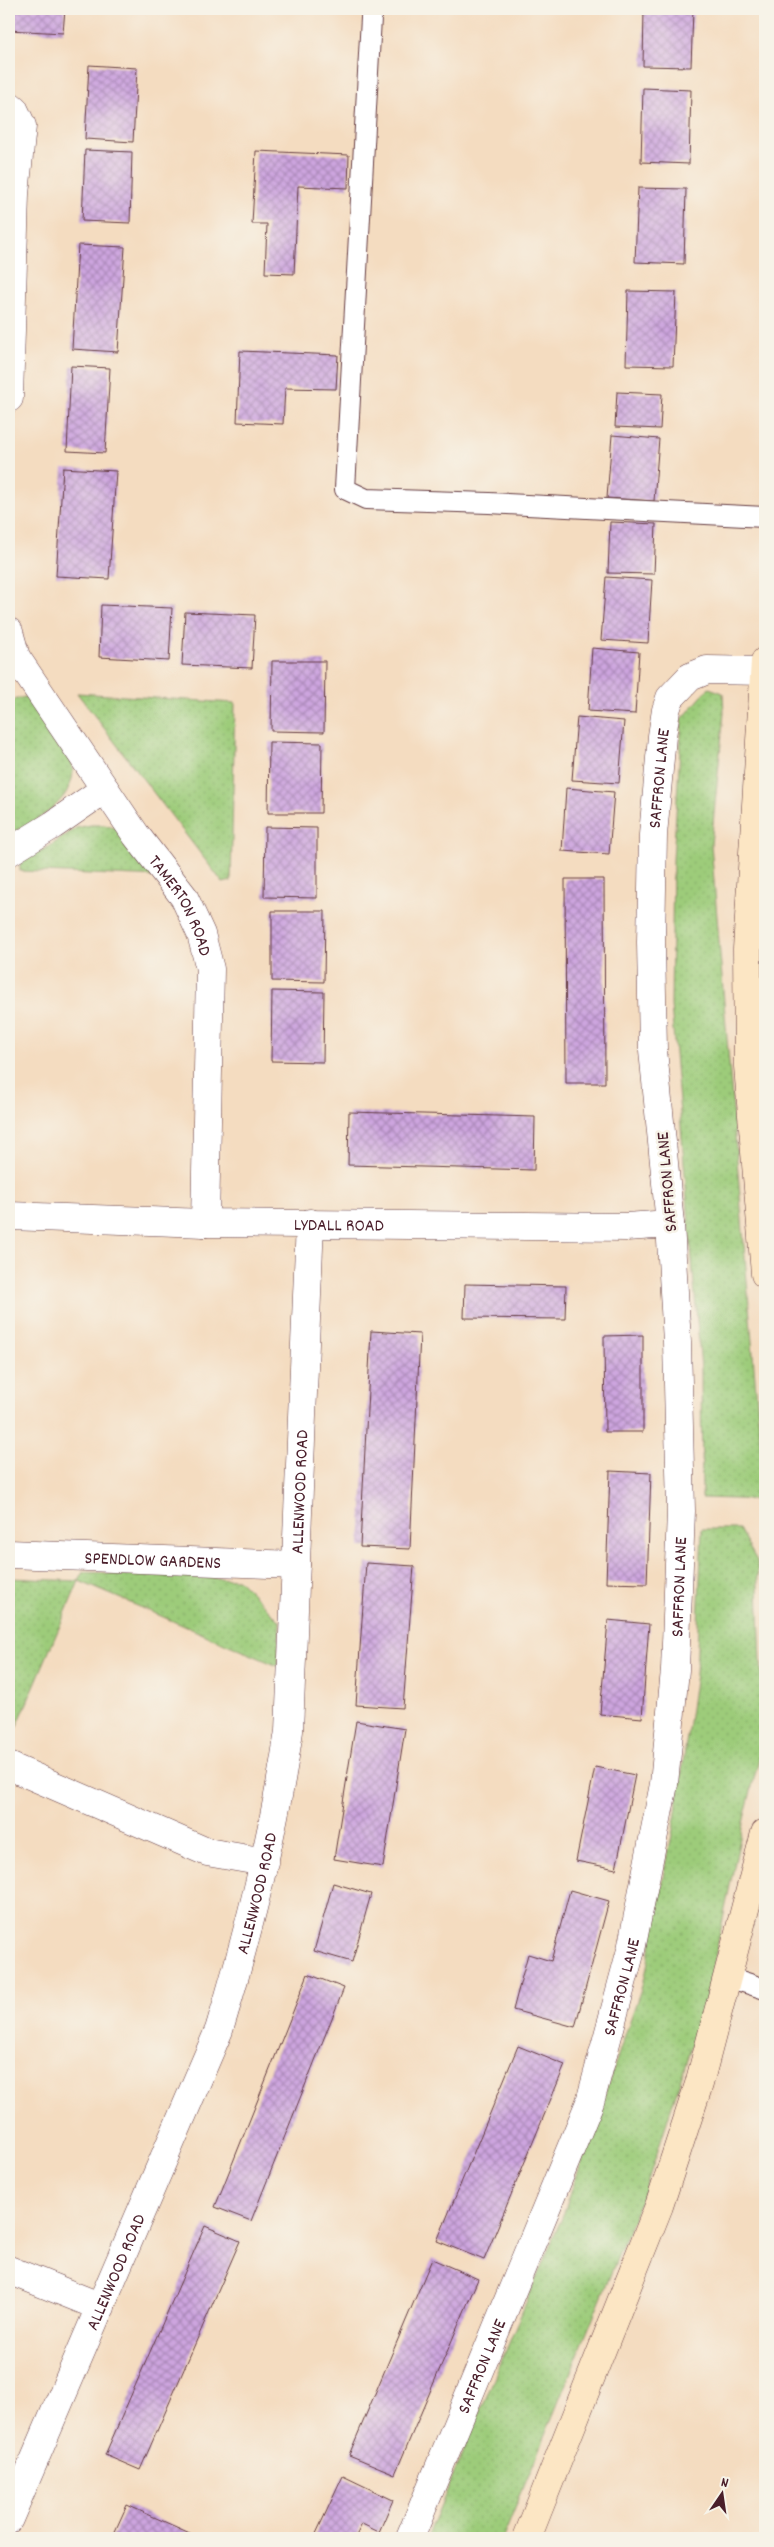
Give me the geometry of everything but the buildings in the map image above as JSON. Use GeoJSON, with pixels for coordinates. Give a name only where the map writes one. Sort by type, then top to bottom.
{"type":"FeatureCollection","features":[{"type":"Feature","properties":{"kind":"main road"},"geometry":{"type":"LineString","coordinates":[[765,661],[747,949],[748,1066],[765,1274]]}},
{"type":"Feature","properties":{"kind":"main road"},"geometry":{"type":"LineString","coordinates":[[527,2538],[660,2206],[699,2084],[765,1833]]}},
{"type":"Feature","properties":{"kind":"street"},"geometry":{"type":"LineString","coordinates":[[9,105],[14,109],[22,126],[12,193],[9,398]]}},
{"type":"Feature","properties":{"kind":"street","name":"TAMERTON ROAD"},"geometry":{"type":"LineString","coordinates":[[9,632],[16,657],[105,789],[184,897],[201,934],[210,969],[206,1222]]}},
{"type":"Feature","properties":{"kind":"street","name":"SAFFRON LANE"},"geometry":{"type":"LineString","coordinates":[[410,2538],[590,2102],[631,1950],[664,1784],[675,1670],[681,1511],[677,1342],[670,1224],[653,1050],[651,942],[653,835],[666,710],[678,688],[690,677],[707,670],[765,671]]}},
{"type":"Feature","properties":{"kind":"street"},"geometry":{"type":"LineString","coordinates":[[9,852],[54,825],[105,789]]}},
{"type":"Feature","properties":{"kind":"street","name":"LYDALL ROAD"},"geometry":{"type":"LineString","coordinates":[[9,1216],[206,1222],[626,1227],[670,1224]]}},
{"type":"Feature","properties":{"kind":"street","name":"ALLENWOOD ROAD"},"geometry":{"type":"LineString","coordinates":[[9,2519],[102,2307],[219,2030],[242,1953],[265,1862],[280,1796],[289,1731],[310,1223]]}},
{"type":"Feature","properties":{"kind":"street","name":"SPENDLOW GARDENS"},"geometry":{"type":"LineString","coordinates":[[9,1554],[296,1565]]}},
{"type":"Feature","properties":{"kind":"street"},"geometry":{"type":"LineString","coordinates":[[9,1766],[207,1852],[265,1862]]}},
{"type":"Feature","properties":{"kind":"street"},"geometry":{"type":"LineString","coordinates":[[9,2270],[102,2307]]}},
{"type":"Feature","properties":{"kind":"lane"},"geometry":{"type":"LineString","coordinates":[[371,18],[345,488],[366,499],[489,503],[765,517]]}},
{"type":"Feature","properties":{"kind":"lane"},"geometry":{"type":"LineString","coordinates":[[728,1977],[765,1989]]}},
{"type":"Feature","properties":{"kind":"green space"},"geometry":{"type":"Polygon","coordinates":[[[709,688],[723,693],[724,713],[711,844],[765,1500],[702,1498],[701,1369],[671,1005],[673,860],[682,719],[709,688]]]}},
{"type":"Feature","properties":{"kind":"green space"},"geometry":{"type":"Polygon","coordinates":[[[77,693],[235,703],[231,881],[223,883],[77,693]]]}},
{"type":"Feature","properties":{"kind":"green space"},"geometry":{"type":"Polygon","coordinates":[[[29,696],[67,750],[72,765],[72,779],[67,791],[47,813],[9,834],[9,701],[29,696]]]}},
{"type":"Feature","properties":{"kind":"green space"},"geometry":{"type":"Polygon","coordinates":[[[105,825],[119,829],[159,877],[20,871],[20,860],[49,847],[76,828],[105,825]]]}},
{"type":"Feature","properties":{"kind":"green space"},"geometry":{"type":"Polygon","coordinates":[[[702,1529],[739,1529],[757,1561],[764,1738],[744,1819],[706,2000],[645,2190],[503,2538],[427,2538],[565,2210],[645,1977],[675,1819],[696,1674],[702,1529]]]}},
{"type":"Feature","properties":{"kind":"green space"},"geometry":{"type":"Polygon","coordinates":[[[83,1572],[238,1579],[280,1621],[278,1666],[79,1581],[83,1572]]]}},
{"type":"Feature","properties":{"kind":"green space"},"geometry":{"type":"Polygon","coordinates":[[[9,1578],[79,1581],[12,1738],[9,1737],[9,1578]]]}}]}
